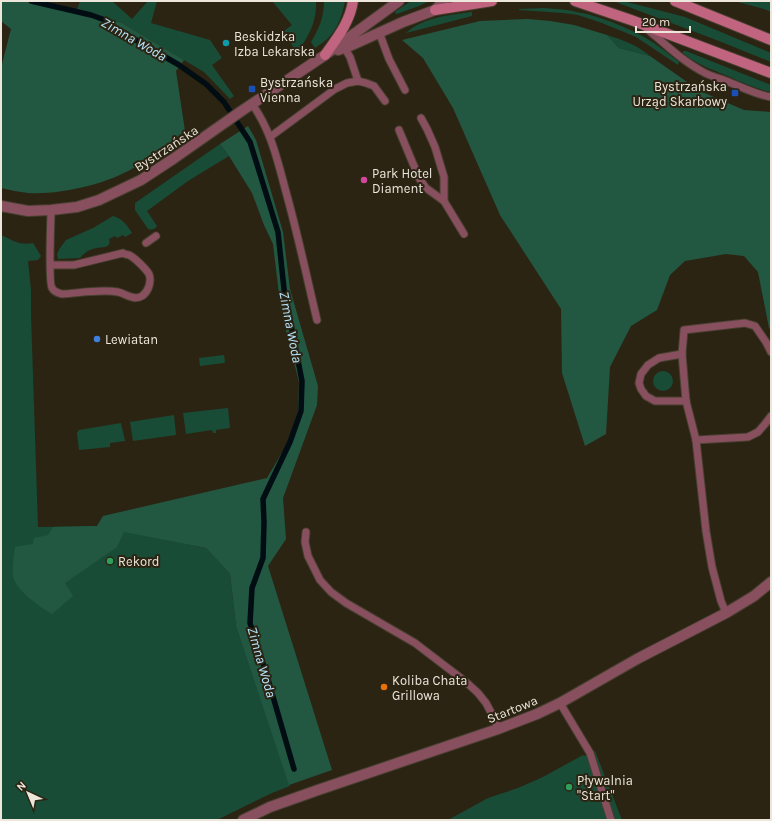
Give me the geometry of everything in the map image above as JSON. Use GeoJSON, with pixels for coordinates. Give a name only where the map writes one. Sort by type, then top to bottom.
{"type":"FeatureCollection","features":[{"type":"Feature","properties":{"kind":"main road"},"geometry":{"type":"LineString","coordinates":[[325,55],[348,19],[353,1]]}},
{"type":"Feature","properties":{"kind":"main road"},"geometry":{"type":"LineString","coordinates":[[435,10],[492,1]]}},
{"type":"Feature","properties":{"kind":"main road"},"geometry":{"type":"LineString","coordinates":[[575,1],[642,24],[771,74]]}},
{"type":"Feature","properties":{"kind":"main road"},"geometry":{"type":"LineString","coordinates":[[675,1],[771,40]]}},
{"type":"Feature","properties":{"kind":"street","name":"Bystrzańska"},"geometry":{"type":"LineString","coordinates":[[1,206],[28,210],[51,210],[77,206],[99,200],[141,180],[173,160],[240,112],[325,55],[399,1]]}},
{"type":"Feature","properties":{"kind":"street","name":"Bystrzańska"},"geometry":{"type":"LineString","coordinates":[[325,55],[435,10],[444,1]]}},
{"type":"Feature","properties":{"kind":"street","name":"Startowa"},"geometry":{"type":"LineString","coordinates":[[243,820],[270,807],[498,729],[537,714],[560,703],[637,659],[726,613],[754,596],[771,582]]}},
{"type":"Feature","properties":{"kind":"lane"},"geometry":{"type":"LineString","coordinates":[[642,24],[688,64],[706,74],[771,98]]}},
{"type":"Feature","properties":{"kind":"lane"},"geometry":{"type":"LineString","coordinates":[[379,32],[389,59],[405,90]]}},
{"type":"Feature","properties":{"kind":"lane"},"geometry":{"type":"LineString","coordinates":[[344,47],[350,57],[358,81]]}},
{"type":"Feature","properties":{"kind":"lane"},"geometry":{"type":"LineString","coordinates":[[270,137],[335,89],[347,83],[358,81],[374,86],[385,101]]}},
{"type":"Feature","properties":{"kind":"lane"},"geometry":{"type":"LineString","coordinates":[[252,104],[259,114],[270,137],[278,162],[317,320]]}},
{"type":"Feature","properties":{"kind":"lane"},"geometry":{"type":"LineString","coordinates":[[421,118],[434,147],[444,177],[444,201]]}},
{"type":"Feature","properties":{"kind":"lane"},"geometry":{"type":"LineString","coordinates":[[399,130],[419,178],[426,188],[444,201],[464,234]]}},
{"type":"Feature","properties":{"kind":"lane"},"geometry":{"type":"LineString","coordinates":[[50,265],[74,265],[123,254],[129,255],[145,269],[149,275],[150,282],[146,292],[138,298],[119,292],[109,291],[62,294],[56,292],[50,283],[50,265],[51,210]]}},
{"type":"Feature","properties":{"kind":"lane"},"geometry":{"type":"LineString","coordinates":[[146,243],[156,236]]}},
{"type":"Feature","properties":{"kind":"lane"},"geometry":{"type":"LineString","coordinates":[[726,613],[721,601],[711,560],[706,530],[696,440],[686,401],[682,354],[684,330],[745,323],[755,326],[771,352]]}},
{"type":"Feature","properties":{"kind":"lane"},"geometry":{"type":"LineString","coordinates":[[682,354],[659,358],[648,365],[641,374],[639,383],[646,396],[655,401],[686,401]]}},
{"type":"Feature","properties":{"kind":"lane"},"geometry":{"type":"LineString","coordinates":[[696,440],[748,437],[758,432],[771,416]]}},
{"type":"Feature","properties":{"kind":"lane"},"geometry":{"type":"LineString","coordinates":[[306,532],[305,542],[308,556],[320,580],[331,592],[346,603],[416,643],[466,682],[478,693],[486,704],[498,729]]}},
{"type":"Feature","properties":{"kind":"lane"},"geometry":{"type":"LineString","coordinates":[[560,703],[590,753],[611,820]]}},
{"type":"Feature","properties":{"kind":"green space"},"geometry":{"type":"Polygon","coordinates":[[[1,1],[42,1],[122,23],[184,60],[176,71],[185,131],[154,155],[135,167],[111,179],[83,187],[54,192],[25,193],[1,188],[1,68],[11,29],[1,21],[1,1]]]}},
{"type":"Feature","properties":{"kind":"green space"},"geometry":{"type":"Polygon","coordinates":[[[80,1],[112,1],[132,19],[148,1],[157,1],[151,23],[210,40],[222,58],[212,65],[234,96],[230,99],[204,72],[122,23],[77,10],[80,1]]]}},
{"type":"Feature","properties":{"kind":"green space"},"geometry":{"type":"Polygon","coordinates":[[[272,1],[316,1],[312,28],[298,51],[295,50],[286,35],[284,37],[281,33],[292,25],[272,1]]]}},
{"type":"Feature","properties":{"kind":"green space"},"geometry":{"type":"Polygon","coordinates":[[[324,1],[345,1],[338,24],[333,32],[325,41],[315,48],[311,42],[320,23],[324,1]]]}},
{"type":"Feature","properties":{"kind":"green space"},"geometry":{"type":"Polygon","coordinates":[[[411,1],[429,1],[397,14],[395,13],[396,11],[411,1]]]}},
{"type":"Feature","properties":{"kind":"green space"},"geometry":{"type":"Polygon","coordinates":[[[613,1],[623,1],[685,17],[771,53],[771,62],[719,41],[613,1]]]}},
{"type":"Feature","properties":{"kind":"green space"},"geometry":{"type":"Polygon","coordinates":[[[734,1],[771,1],[771,12],[764,9],[734,1]]]}},
{"type":"Feature","properties":{"kind":"green space"},"geometry":{"type":"Polygon","coordinates":[[[543,8],[584,13],[616,24],[654,43],[679,62],[678,65],[636,37],[602,23],[578,15],[519,10],[543,8]]]}},
{"type":"Feature","properties":{"kind":"green space"},"geometry":{"type":"Polygon","coordinates":[[[472,12],[472,16],[406,33],[420,23],[429,20],[472,12]]]}},
{"type":"Feature","properties":{"kind":"green space"},"geometry":{"type":"Polygon","coordinates":[[[528,19],[574,25],[607,35],[619,48],[650,56],[700,91],[744,110],[771,112],[771,330],[769,328],[758,272],[744,256],[726,254],[685,261],[670,275],[657,310],[631,326],[610,367],[606,434],[585,446],[562,373],[561,309],[500,215],[453,108],[423,58],[402,40],[480,21],[528,19]]]}},
{"type":"Feature","properties":{"kind":"green space"},"geometry":{"type":"Polygon","coordinates":[[[607,35],[630,43],[650,56],[619,48],[607,35]]]}},
{"type":"Feature","properties":{"kind":"green space"},"geometry":{"type":"Polygon","coordinates":[[[683,51],[771,85],[771,92],[750,86],[706,67],[688,57],[683,53],[683,51]]]}},
{"type":"Feature","properties":{"kind":"green space"},"geometry":{"type":"Polygon","coordinates":[[[248,126],[256,140],[283,232],[290,289],[318,386],[317,405],[283,498],[286,539],[268,566],[332,770],[289,785],[236,626],[230,574],[206,548],[124,532],[117,547],[65,583],[73,596],[52,614],[23,592],[14,580],[13,575],[15,547],[33,544],[34,538],[48,535],[53,527],[97,526],[103,516],[267,478],[287,444],[298,411],[299,382],[281,311],[273,244],[252,193],[220,144],[248,126]]]}},
{"type":"Feature","properties":{"kind":"green space"},"geometry":{"type":"Polygon","coordinates":[[[220,144],[229,156],[188,181],[147,211],[157,226],[151,230],[148,229],[135,210],[135,203],[220,144]]]}},
{"type":"Feature","properties":{"kind":"green space"},"geometry":{"type":"Polygon","coordinates":[[[113,216],[124,223],[132,233],[125,237],[123,235],[117,238],[115,236],[109,239],[109,245],[89,250],[80,258],[58,259],[57,254],[66,240],[93,228],[113,216]]]}},
{"type":"Feature","properties":{"kind":"green space","name":"Rekord"},"geometry":{"type":"Polygon","coordinates":[[[1,235],[13,241],[24,244],[33,243],[41,256],[38,260],[28,261],[31,290],[38,527],[98,526],[206,548],[230,574],[236,626],[290,786],[272,793],[217,820],[1,820],[1,235]]]}},
{"type":"Feature","properties":{"kind":"green space"},"geometry":{"type":"Polygon","coordinates":[[[224,355],[224,363],[200,366],[199,358],[224,355]]]}},
{"type":"Feature","properties":{"kind":"green space"},"geometry":{"type":"Polygon","coordinates":[[[659,371],[667,371],[673,377],[673,385],[667,391],[659,391],[653,385],[653,377],[659,371]]]}},
{"type":"Feature","properties":{"kind":"green space"},"geometry":{"type":"Polygon","coordinates":[[[228,408],[230,428],[216,430],[216,433],[213,433],[212,430],[186,434],[183,413],[228,408]]]}},
{"type":"Feature","properties":{"kind":"green space"},"geometry":{"type":"Polygon","coordinates":[[[174,415],[176,435],[133,441],[130,422],[174,415]]]}},
{"type":"Feature","properties":{"kind":"green space"},"geometry":{"type":"Polygon","coordinates":[[[121,423],[125,441],[110,443],[110,447],[79,450],[77,433],[79,430],[121,423]]]}},
{"type":"Feature","properties":{"kind":"green space","name":"Pływalnia \"Start\""},"geometry":{"type":"Polygon","coordinates":[[[595,751],[622,820],[448,820],[488,798],[518,788],[543,777],[583,755],[584,756],[595,751]]]}},
{"type":"Feature","properties":{"kind":"waterway","name":"Zimna Woda"},"geometry":{"type":"LineString","coordinates":[[31,1],[91,15],[105,20],[117,29],[179,65],[206,84],[224,102],[250,142],[278,232],[284,289],[302,381],[301,411],[290,442],[263,499],[263,558],[252,588],[250,623],[294,769]]}},
{"type":"Feature","properties":{"kind":"place","name":"Beskidzka Izba Lekarska"},"geometry":{"type":"Point","coordinates":[226,43]}},
{"type":"Feature","properties":{"kind":"place","name":"Bystrzańska Vienna"},"geometry":{"type":"Point","coordinates":[252,89]}},
{"type":"Feature","properties":{"kind":"place","name":"Bystrzańska Urząd Skarbowy"},"geometry":{"type":"Point","coordinates":[735,93]}},
{"type":"Feature","properties":{"kind":"place","name":"Park Hotel Diament"},"geometry":{"type":"Point","coordinates":[364,180]}},
{"type":"Feature","properties":{"kind":"place","name":"Lewiatan"},"geometry":{"type":"Point","coordinates":[97,339]}},
{"type":"Feature","properties":{"kind":"place","name":"Rekord"},"geometry":{"type":"Point","coordinates":[110,561]}},
{"type":"Feature","properties":{"kind":"place","name":"Koliba Chata Grillowa"},"geometry":{"type":"Point","coordinates":[384,687]}},
{"type":"Feature","properties":{"kind":"place","name":"Pływalnia \"Start\""},"geometry":{"type":"Point","coordinates":[569,787]}}]}
